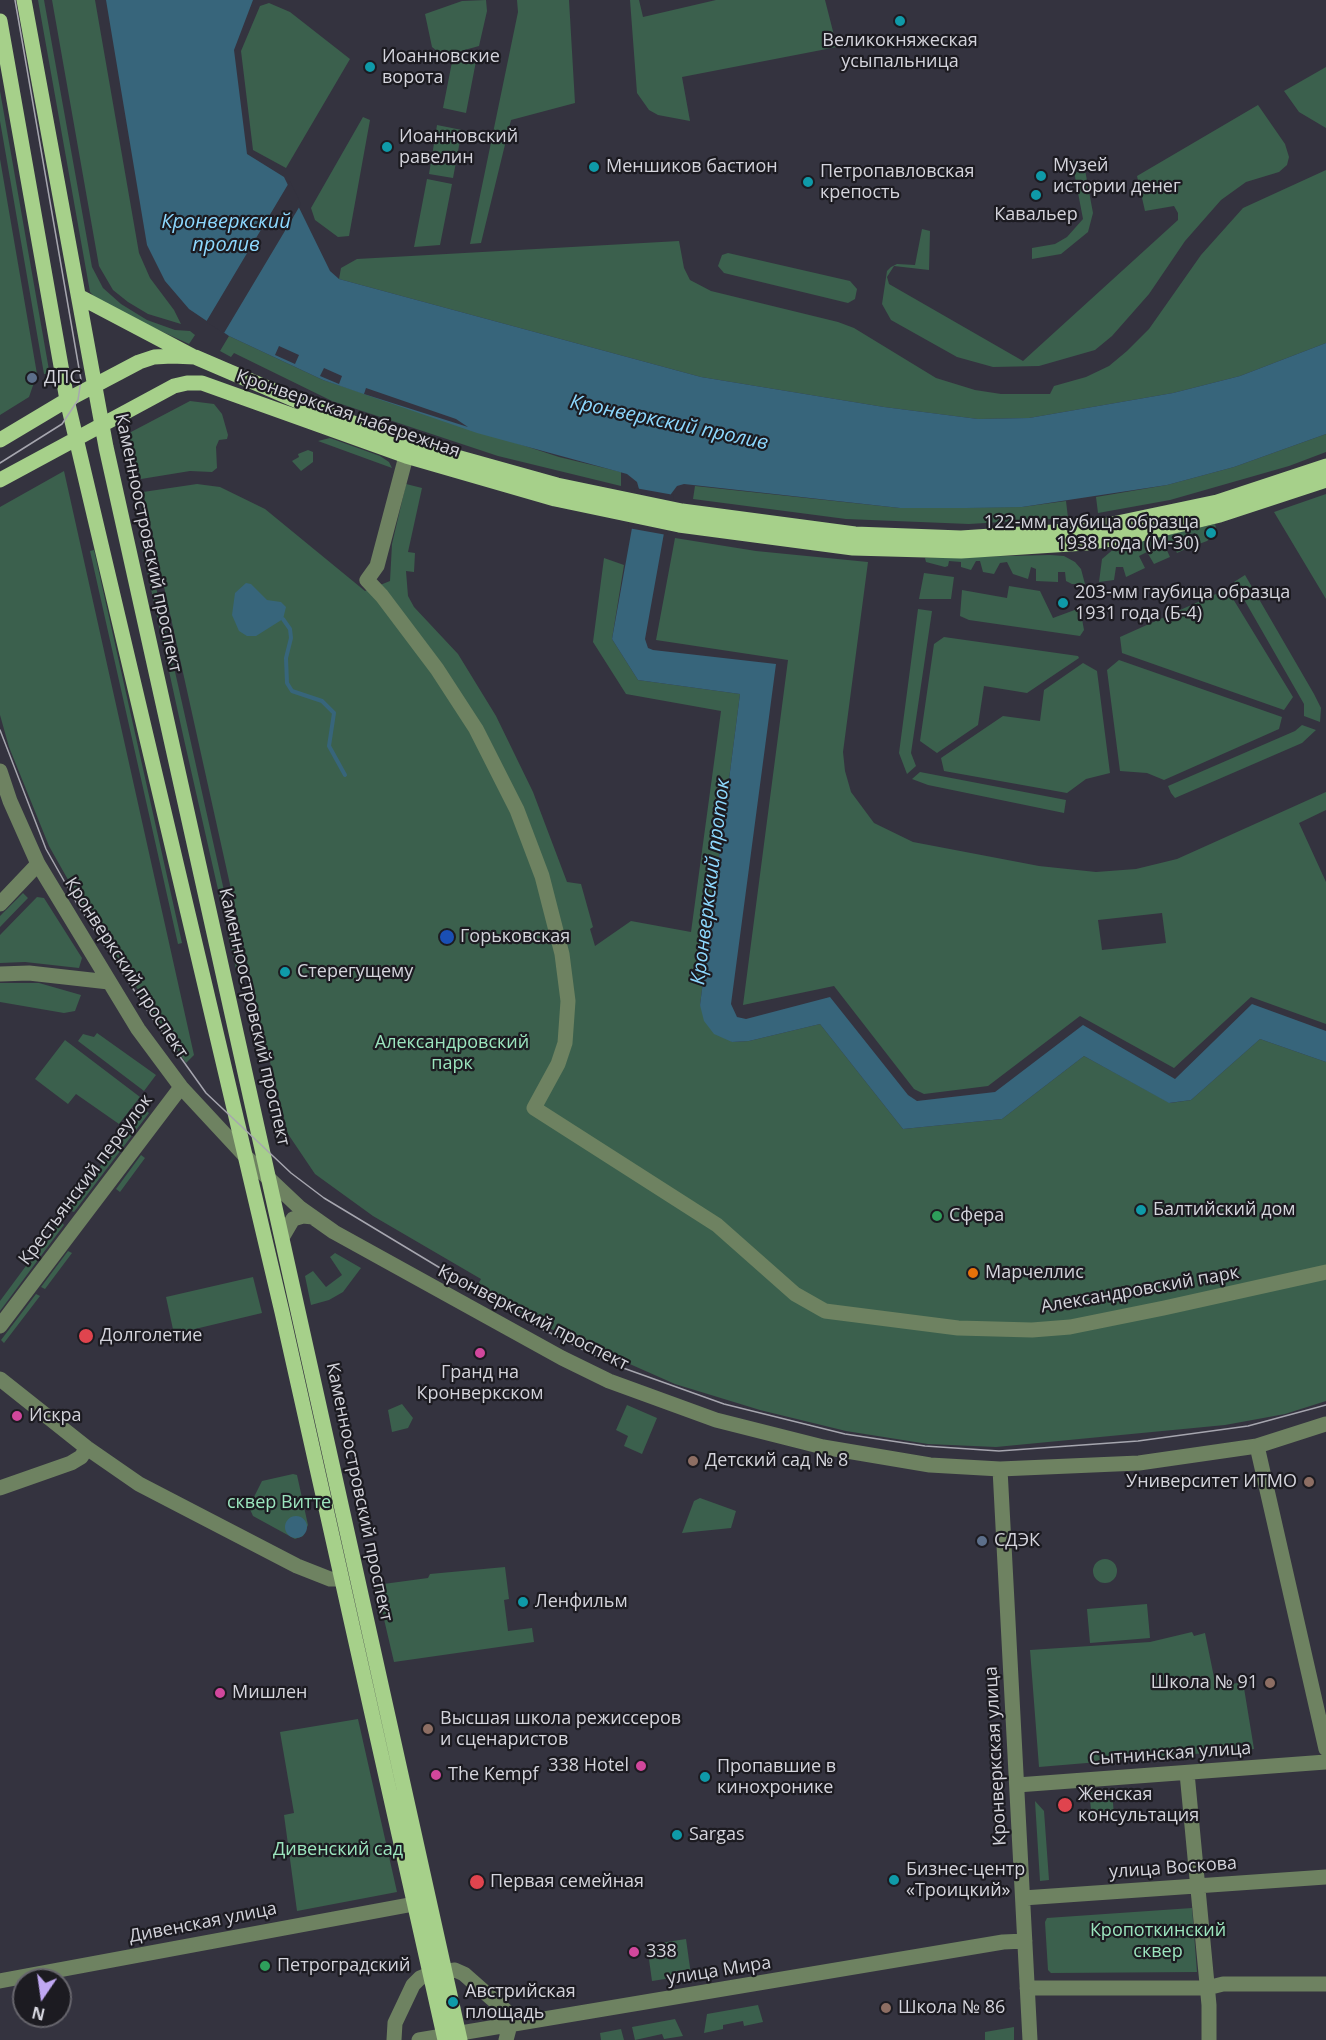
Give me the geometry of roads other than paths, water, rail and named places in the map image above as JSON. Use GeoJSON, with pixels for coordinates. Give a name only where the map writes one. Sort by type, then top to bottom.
{"type":"FeatureCollection","features":[{"type":"Feature","properties":{"kind":"main road","name":"Каменноостровский проспект"},"geometry":{"type":"LineString","coordinates":[[24,0],[80,297],[101,424],[283,1236],[452,2037]]}},
{"type":"Feature","properties":{"kind":"main road","name":"Каменноостровский проспект"},"geometry":{"type":"LineString","coordinates":[[0,21],[66,400],[246,1157],[414,1904],[437,1973]]}},
{"type":"Feature","properties":{"kind":"main road"},"geometry":{"type":"LineString","coordinates":[[80,297],[195,357]]}},
{"type":"Feature","properties":{"kind":"main road","name":"Кронверкская набережная"},"geometry":{"type":"LineString","coordinates":[[0,440],[66,400],[154,357],[195,357],[408,450],[491,482],[680,518]]}},
{"type":"Feature","properties":{"kind":"main road","name":"Кронверкская набережная"},"geometry":{"type":"LineString","coordinates":[[0,480],[174,386],[201,383],[408,450]]}},
{"type":"Feature","properties":{"kind":"main road"},"geometry":{"type":"LineString","coordinates":[[680,518],[855,534],[990,537],[1084,530],[1138,520],[1254,492],[1326,466]]}},
{"type":"Feature","properties":{"kind":"main road"},"geometry":{"type":"LineString","coordinates":[[680,518],[853,548],[991,550],[1086,543],[1141,534],[1257,505],[1326,480]]}},
{"type":"Feature","properties":{"kind":"street","name":"Александровский парк"},"geometry":{"type":"LineString","coordinates":[[408,450],[376,566],[367,580],[382,596],[437,669],[476,729],[517,810],[542,876],[562,954],[568,1001],[565,1043],[558,1064],[534,1108],[717,1225],[795,1294],[825,1311],[978,1330],[1061,1327],[1164,1308],[1326,1272]]}},
{"type":"Feature","properties":{"kind":"street","name":"Кронверкский проспект"},"geometry":{"type":"LineString","coordinates":[[0,771],[10,801],[38,864],[138,1029],[181,1087],[246,1157],[271,1182],[313,1217],[363,1250],[562,1358],[609,1381],[716,1420],[823,1447],[930,1464],[1000,1469],[1139,1463],[1257,1446],[1326,1424]]}},
{"type":"Feature","properties":{"kind":"street"},"geometry":{"type":"LineString","coordinates":[[0,904],[38,864]]}},
{"type":"Feature","properties":{"kind":"street"},"geometry":{"type":"LineString","coordinates":[[0,974],[29,973],[109,982]]}},
{"type":"Feature","properties":{"kind":"street","name":"Крестьянский переулок"},"geometry":{"type":"LineString","coordinates":[[0,1326],[181,1087]]}},
{"type":"Feature","properties":{"kind":"street"},"geometry":{"type":"LineString","coordinates":[[283,1236],[293,1220],[303,1216],[313,1217]]}},
{"type":"Feature","properties":{"kind":"street"},"geometry":{"type":"LineString","coordinates":[[0,1379],[87,1448],[139,1484],[224,1530],[312,1573],[330,1579],[341,1579]]}},
{"type":"Feature","properties":{"kind":"street"},"geometry":{"type":"LineString","coordinates":[[1257,1446],[1326,1749]]}},
{"type":"Feature","properties":{"kind":"street"},"geometry":{"type":"LineString","coordinates":[[0,1488],[71,1463],[81,1457],[87,1448]]}},
{"type":"Feature","properties":{"kind":"street","name":"Кронверкская улица"},"geometry":{"type":"LineString","coordinates":[[1000,1469],[1030,2040]]}},
{"type":"Feature","properties":{"kind":"street","name":"Сытнинская улица"},"geometry":{"type":"LineString","coordinates":[[1017,1785],[1326,1762]]}},
{"type":"Feature","properties":{"kind":"street"},"geometry":{"type":"LineString","coordinates":[[1187,1773],[1207,1988],[1209,2040]]}},
{"type":"Feature","properties":{"kind":"street","name":"улица Воскова"},"geometry":{"type":"LineString","coordinates":[[1023,1898],[1326,1877]]}},
{"type":"Feature","properties":{"kind":"street","name":"Дивенская улица"},"geometry":{"type":"LineString","coordinates":[[0,1981],[414,1904]]}},
{"type":"Feature","properties":{"kind":"street","name":"улица Мира"},"geometry":{"type":"LineString","coordinates":[[419,2040],[508,2032],[1004,1942],[1025,1941]]}},
{"type":"Feature","properties":{"kind":"street"},"geometry":{"type":"LineString","coordinates":[[394,2040],[395,2023],[413,1985],[420,1978],[455,1970],[464,1974],[506,2011],[508,2032]]}},
{"type":"Feature","properties":{"kind":"street"},"geometry":{"type":"LineString","coordinates":[[1027,1988],[1207,1988],[1223,1984],[1326,1984]]}},
{"type":"Feature","properties":{"kind":"water","name":"Кронверкский пролив"},"geometry":{"type":"Polygon","coordinates":[[[106,0],[253,0],[234,50],[247,154],[284,177],[330,271],[339,279],[701,377],[884,407],[978,419],[1029,418],[1173,393],[1240,376],[1326,343],[1326,434],[1234,467],[1167,485],[1022,507],[967,508],[900,508],[684,484],[677,486],[671,494],[645,639],[648,648],[653,650],[776,664],[731,1004],[737,1017],[746,1019],[830,997],[908,1095],[917,1101],[995,1092],[1083,1025],[1175,1079],[1252,1004],[1326,1031],[1326,1062],[1260,1039],[1191,1100],[1169,1103],[1084,1056],[1002,1119],[903,1129],[820,1024],[749,1041],[732,1042],[714,1034],[704,1021],[700,1005],[740,694],[638,680],[612,639],[639,489],[637,482],[627,474],[477,433],[323,380],[229,336],[189,309],[165,281],[147,245],[106,0]]]}},
{"type":"Feature","properties":{"kind":"water"},"geometry":{"type":"Polygon","coordinates":[[[246,583],[251,584],[267,600],[281,602],[286,607],[283,619],[256,636],[247,636],[239,631],[232,615],[235,593],[246,583]]]}},
{"type":"Feature","properties":{"kind":"water"},"geometry":{"type":"Polygon","coordinates":[[[292,1516],[300,1516],[307,1523],[307,1531],[300,1538],[292,1538],[285,1531],[285,1523],[292,1516]]]}},
{"type":"Feature","properties":{"kind":"waterway"},"geometry":{"type":"LineString","coordinates":[[283,619],[290,629],[291,638],[286,658],[287,683],[292,691],[322,701],[334,713],[329,746],[345,775]]}},
{"type":"Feature","properties":{"kind":"tram line"},"geometry":{"type":"LineString","coordinates":[[0,463],[62,424],[78,400],[81,380],[15,0]]}},
{"type":"Feature","properties":{"kind":"tram line"},"geometry":{"type":"LineString","coordinates":[[0,730],[46,849],[76,902],[151,1016],[206,1093],[291,1173],[324,1198],[538,1327],[612,1364],[724,1404],[845,1434],[925,1446],[999,1451],[1138,1441],[1248,1426],[1326,1405]]}},
{"type":"Feature","properties":{"kind":"place","name":"Великокняжеская усыпальница"},"geometry":{"type":"Point","coordinates":[900,21]}},
{"type":"Feature","properties":{"kind":"place","name":"Иоанновские ворота"},"geometry":{"type":"Point","coordinates":[370,67]}},
{"type":"Feature","properties":{"kind":"place","name":"Иоанновский равелин"},"geometry":{"type":"Point","coordinates":[387,147]}},
{"type":"Feature","properties":{"kind":"place","name":"Меншиков бастион"},"geometry":{"type":"Point","coordinates":[594,167]}},
{"type":"Feature","properties":{"kind":"place","name":"Музей истории денег"},"geometry":{"type":"Point","coordinates":[1041,176]}},
{"type":"Feature","properties":{"kind":"place","name":"Петропавловская крепость"},"geometry":{"type":"Point","coordinates":[808,182]}},
{"type":"Feature","properties":{"kind":"place","name":"Кавальер"},"geometry":{"type":"Point","coordinates":[1036,195]}},
{"type":"Feature","properties":{"kind":"place","name":"ДПС"},"geometry":{"type":"Point","coordinates":[32,378]}},
{"type":"Feature","properties":{"kind":"place","name":"122-мм гаубица образца 1938 года (М-30)"},"geometry":{"type":"Point","coordinates":[1211,533]}},
{"type":"Feature","properties":{"kind":"place","name":"203-мм гаубица образца 1931 года (Б-4)"},"geometry":{"type":"Point","coordinates":[1063,603]}},
{"type":"Feature","properties":{"kind":"place","name":"Горьковская"},"geometry":{"type":"Point","coordinates":[447,937]}},
{"type":"Feature","properties":{"kind":"place","name":"Стерегущему"},"geometry":{"type":"Point","coordinates":[285,972]}},
{"type":"Feature","properties":{"kind":"place","name":"Балтийский дом"},"geometry":{"type":"Point","coordinates":[1141,1210]}},
{"type":"Feature","properties":{"kind":"place","name":"Сфера"},"geometry":{"type":"Point","coordinates":[937,1216]}},
{"type":"Feature","properties":{"kind":"place","name":"Марчеллис"},"geometry":{"type":"Point","coordinates":[973,1273]}},
{"type":"Feature","properties":{"kind":"place","name":"Долголетие"},"geometry":{"type":"Point","coordinates":[86,1336]}},
{"type":"Feature","properties":{"kind":"place","name":"Гранд на Кронверкском"},"geometry":{"type":"Point","coordinates":[480,1353]}},
{"type":"Feature","properties":{"kind":"place","name":"Искра"},"geometry":{"type":"Point","coordinates":[17,1416]}},
{"type":"Feature","properties":{"kind":"place","name":"Детский сад № 8"},"geometry":{"type":"Point","coordinates":[693,1461]}},
{"type":"Feature","properties":{"kind":"place","name":"Университет ИТМО"},"geometry":{"type":"Point","coordinates":[1309,1482]}},
{"type":"Feature","properties":{"kind":"place","name":"СДЭК"},"geometry":{"type":"Point","coordinates":[982,1541]}},
{"type":"Feature","properties":{"kind":"place","name":"Ленфильм"},"geometry":{"type":"Point","coordinates":[523,1602]}},
{"type":"Feature","properties":{"kind":"place","name":"Школа № 91"},"geometry":{"type":"Point","coordinates":[1270,1683]}},
{"type":"Feature","properties":{"kind":"place","name":"Мишлен"},"geometry":{"type":"Point","coordinates":[220,1693]}},
{"type":"Feature","properties":{"kind":"place","name":"Высшая школа режиссеров и сценаристов"},"geometry":{"type":"Point","coordinates":[428,1729]}},
{"type":"Feature","properties":{"kind":"place","name":"338 Hotel"},"geometry":{"type":"Point","coordinates":[641,1766]}},
{"type":"Feature","properties":{"kind":"place","name":"The Kempf"},"geometry":{"type":"Point","coordinates":[436,1775]}},
{"type":"Feature","properties":{"kind":"place","name":"Пропавшие в кинохронике"},"geometry":{"type":"Point","coordinates":[705,1777]}},
{"type":"Feature","properties":{"kind":"place","name":"Женская консультация"},"geometry":{"type":"Point","coordinates":[1065,1805]}},
{"type":"Feature","properties":{"kind":"place","name":"Sargas"},"geometry":{"type":"Point","coordinates":[677,1835]}},
{"type":"Feature","properties":{"kind":"place","name":"Бизнес-центр «Троицкий»"},"geometry":{"type":"Point","coordinates":[894,1880]}},
{"type":"Feature","properties":{"kind":"place","name":"Первая семейная"},"geometry":{"type":"Point","coordinates":[477,1882]}},
{"type":"Feature","properties":{"kind":"place","name":"338"},"geometry":{"type":"Point","coordinates":[634,1952]}},
{"type":"Feature","properties":{"kind":"place","name":"Петроградский"},"geometry":{"type":"Point","coordinates":[265,1966]}},
{"type":"Feature","properties":{"kind":"place","name":"Австрийская площадь"},"geometry":{"type":"Point","coordinates":[453,2002]}},
{"type":"Feature","properties":{"kind":"place","name":"Школа № 86"},"geometry":{"type":"Point","coordinates":[886,2008]}},
{"type":"Feature","properties":{"kind":"water label","name":"Кронверкский проток"},"geometry":{"type":"Point","coordinates":[711,882]}},
{"type":"Feature","properties":{"kind":"park label","name":"сквер Витте"},"geometry":{"type":"Point","coordinates":[279,1503]}},
{"type":"Feature","properties":{"kind":"park label","name":"Дивенский сад"},"geometry":{"type":"Point","coordinates":[338,1850]}},
{"type":"Feature","properties":{"kind":"park label","name":"Кропоткинский сквер"},"geometry":{"type":"Point","coordinates":[1158,1941]}}]}
